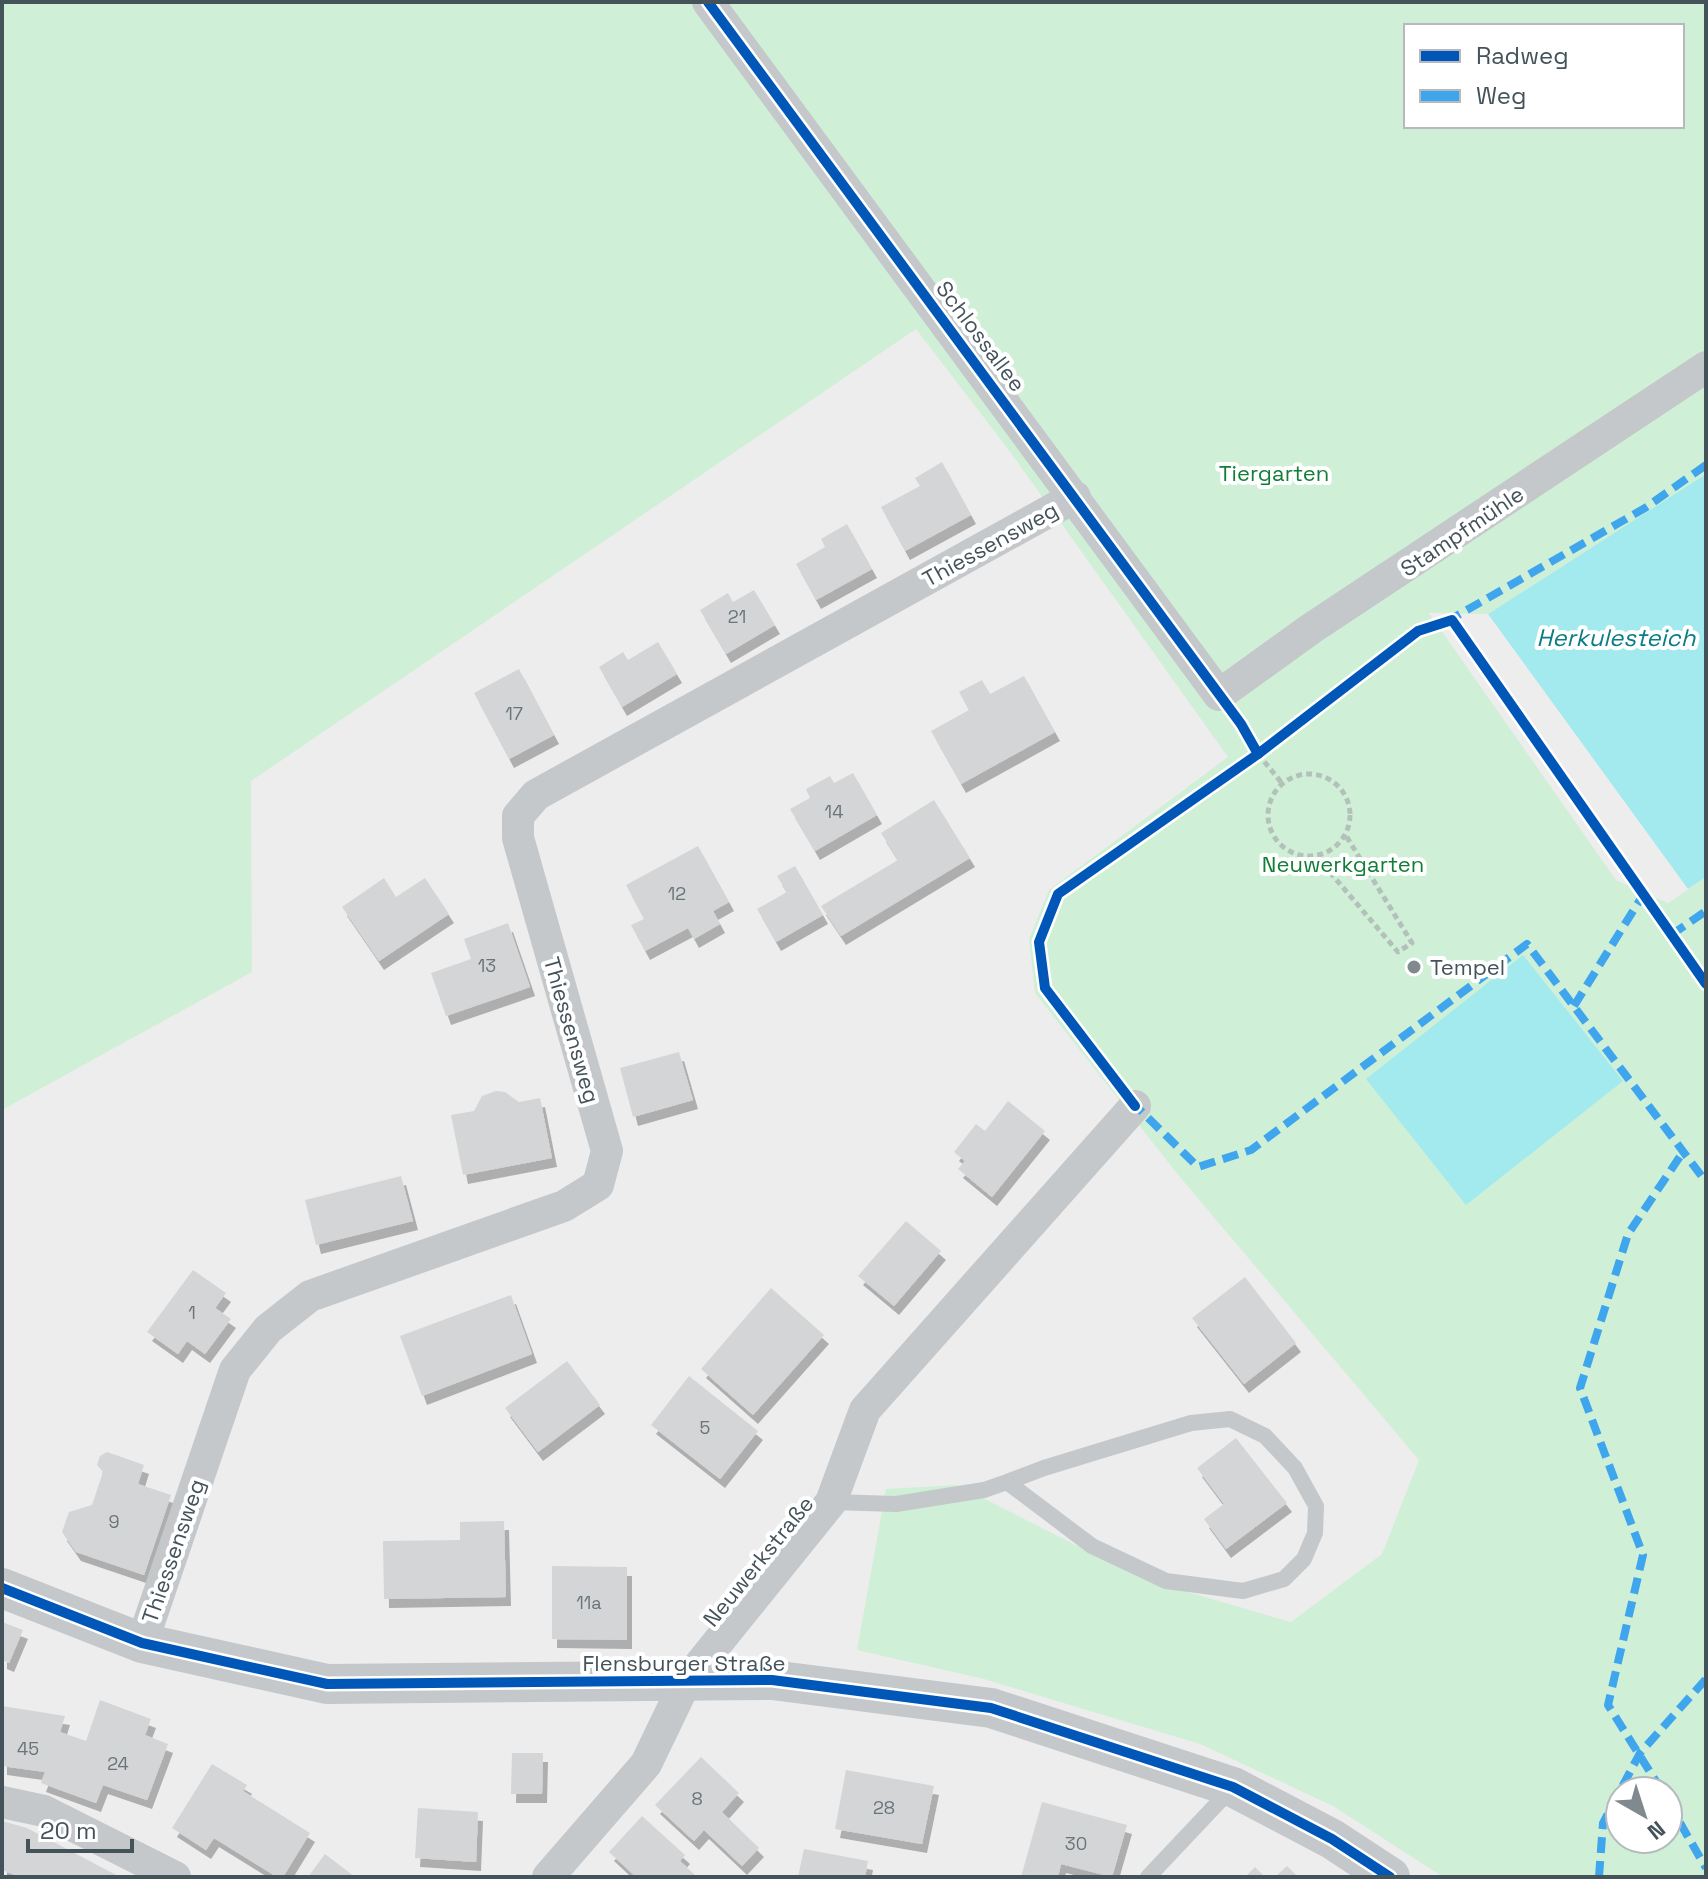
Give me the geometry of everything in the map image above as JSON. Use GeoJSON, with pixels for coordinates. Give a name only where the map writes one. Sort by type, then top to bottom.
{"type":"FeatureCollection","features":[{"type":"Feature","properties":{"kind":"street","name":"Schlossallee"},"geometry":{"type":"LineString","coordinates":[[708,2],[1219,695]]}},
{"type":"Feature","properties":{"kind":"street","name":"Stampfmühle"},"geometry":{"type":"LineString","coordinates":[[1219,695],[1312,628],[1706,367]]}},
{"type":"Feature","properties":{"kind":"street","name":"Thiessensweg"},"geometry":{"type":"LineString","coordinates":[[142,1643],[235,1370],[268,1329],[310,1296],[564,1206],[598,1185],[607,1151],[518,838],[518,816],[536,795],[1075,497]]}},
{"type":"Feature","properties":{"kind":"street","name":"Neuwerkstraße"},"geometry":{"type":"LineString","coordinates":[[548,1877],[646,1764],[685,1683],[831,1502],[865,1410],[1135,1106]]}},
{"type":"Feature","properties":{"kind":"street","name":"Flensburger Straße"},"geometry":{"type":"LineString","coordinates":[[2,1588],[142,1643],[327,1684],[772,1680],[991,1708],[1233,1787],[1332,1839],[1390,1877]]}},
{"type":"Feature","properties":{"kind":"street"},"geometry":{"type":"LineString","coordinates":[[2,1802],[44,1811],[175,1877]]}},
{"type":"Feature","properties":{"kind":"lane"},"geometry":{"type":"LineString","coordinates":[[831,1502],[896,1504],[984,1490],[1007,1482],[1191,1423],[1230,1419],[1265,1436],[1295,1468],[1316,1506],[1315,1533],[1304,1559],[1284,1579],[1243,1591],[1166,1581],[1092,1546],[1007,1482]]}},
{"type":"Feature","properties":{"kind":"lane"},"geometry":{"type":"LineString","coordinates":[[1148,1877],[1233,1787]]}},
{"type":"Feature","properties":{"kind":"path"},"geometry":{"type":"LineString","coordinates":[[1258,754],[1281,782]]}},
{"type":"Feature","properties":{"kind":"path"},"geometry":{"type":"LineString","coordinates":[[1315,772],[1331,779],[1347,800],[1350,820],[1334,849],[1317,857],[1292,852],[1279,843],[1269,827],[1267,807],[1281,782],[1315,772]]}},
{"type":"Feature","properties":{"kind":"path"},"geometry":{"type":"LineString","coordinates":[[1317,857],[1398,952],[1412,943],[1345,834]]}},
{"type":"Feature","properties":{"kind":"green space"},"geometry":{"type":"Polygon","coordinates":[[[2,2],[1706,2],[1706,474],[1488,614],[1429,613],[1616,880],[1668,903],[1706,877],[1706,1877],[1443,1877],[1333,1806],[1200,1744],[984,1679],[857,1650],[886,1489],[957,1485],[1143,1579],[1291,1622],[1382,1554],[1419,1460],[1179,1176],[1035,993],[1029,939],[1049,890],[1228,757],[1011,453],[916,329],[251,781],[252,972],[2,1110],[2,2]]]}},
{"type":"Feature","properties":{"kind":"water","name":"Herkulesteich"},"geometry":{"type":"Polygon","coordinates":[[[1706,474],[1706,877],[1688,889],[1488,614],[1706,474]]]}},
{"type":"Feature","properties":{"kind":"water"},"geometry":{"type":"Polygon","coordinates":[[[1523,955],[1623,1081],[1466,1205],[1366,1079],[1523,955]]]}},
{"type":"Feature","properties":{"kind":"building"},"geometry":{"type":"Polygon","coordinates":[[[942,462],[971,515],[905,551],[881,507],[920,486],[915,478],[942,462]]]}},
{"type":"Feature","properties":{"kind":"building"},"geometry":{"type":"Polygon","coordinates":[[[847,524],[872,569],[816,600],[796,564],[825,547],[821,539],[847,524]]]}},
{"type":"Feature","properties":{"kind":"building"},"geometry":{"type":"Polygon","coordinates":[[[754,590],[775,625],[726,654],[700,610],[728,593],[733,602],[754,590]]]}},
{"type":"Feature","properties":{"kind":"building"},"geometry":{"type":"Polygon","coordinates":[[[658,642],[677,674],[622,707],[599,667],[623,652],[628,660],[658,642]]]}},
{"type":"Feature","properties":{"kind":"building"},"geometry":{"type":"Polygon","coordinates":[[[519,669],[554,735],[509,759],[474,693],[519,669]]]}},
{"type":"Feature","properties":{"kind":"building"},"geometry":{"type":"Polygon","coordinates":[[[1024,676],[1055,732],[961,784],[931,731],[969,710],[959,692],[982,680],[990,694],[1024,676]]]}},
{"type":"Feature","properties":{"kind":"building"},"geometry":{"type":"Polygon","coordinates":[[[853,773],[877,815],[815,851],[790,809],[810,798],[806,789],[830,776],[834,783],[853,773]]]}},
{"type":"Feature","properties":{"kind":"building"},"geometry":{"type":"Polygon","coordinates":[[[934,800],[970,858],[841,936],[821,906],[898,860],[881,833],[934,800]]]}},
{"type":"Feature","properties":{"kind":"building"},"geometry":{"type":"Polygon","coordinates":[[[698,846],[729,902],[713,911],[720,924],[694,939],[688,928],[645,951],[631,925],[644,919],[626,885],[698,846]]]}},
{"type":"Feature","properties":{"kind":"building"},"geometry":{"type":"Polygon","coordinates":[[[795,866],[823,915],[776,942],[757,909],[787,892],[777,876],[795,866]]]}},
{"type":"Feature","properties":{"kind":"building"},"geometry":{"type":"Polygon","coordinates":[[[384,878],[396,897],[425,878],[449,914],[379,961],[342,907],[384,878]]]}},
{"type":"Feature","properties":{"kind":"building"},"geometry":{"type":"Polygon","coordinates":[[[508,923],[530,987],[446,1016],[431,973],[471,959],[464,939],[508,923]]]}},
{"type":"Feature","properties":{"kind":"building"},"geometry":{"type":"Polygon","coordinates":[[[679,1052],[693,1100],[633,1117],[620,1068],[679,1052]]]}},
{"type":"Feature","properties":{"kind":"building"},"geometry":{"type":"Polygon","coordinates":[[[496,1091],[505,1092],[519,1102],[540,1098],[552,1158],[463,1175],[451,1115],[474,1111],[482,1096],[496,1091]]]}},
{"type":"Feature","properties":{"kind":"building"},"geometry":{"type":"Polygon","coordinates":[[[1008,1101],[1045,1131],[992,1197],[958,1169],[965,1161],[954,1152],[976,1124],[985,1131],[1008,1101]]]}},
{"type":"Feature","properties":{"kind":"building"},"geometry":{"type":"Polygon","coordinates":[[[401,1176],[413,1221],[316,1245],[305,1200],[401,1176]]]}},
{"type":"Feature","properties":{"kind":"building"},"geometry":{"type":"Polygon","coordinates":[[[906,1221],[941,1251],[894,1306],[858,1276],[906,1221]]]}},
{"type":"Feature","properties":{"kind":"building"},"geometry":{"type":"Polygon","coordinates":[[[193,1270],[226,1293],[215,1308],[231,1319],[205,1354],[187,1341],[178,1354],[147,1332],[193,1270]]]}},
{"type":"Feature","properties":{"kind":"building"},"geometry":{"type":"Polygon","coordinates":[[[1245,1277],[1296,1343],[1244,1384],[1192,1318],[1245,1277]]]}},
{"type":"Feature","properties":{"kind":"building"},"geometry":{"type":"Polygon","coordinates":[[[771,1288],[824,1335],[753,1415],[701,1369],[771,1288]]]}},
{"type":"Feature","properties":{"kind":"building"},"geometry":{"type":"Polygon","coordinates":[[[511,1295],[532,1354],[422,1396],[400,1336],[511,1295]]]}},
{"type":"Feature","properties":{"kind":"building"},"geometry":{"type":"Polygon","coordinates":[[[567,1361],[600,1405],[538,1452],[505,1408],[567,1361]]]}},
{"type":"Feature","properties":{"kind":"building"},"geometry":{"type":"Polygon","coordinates":[[[689,1376],[758,1431],[720,1479],[651,1425],[689,1376]]]}},
{"type":"Feature","properties":{"kind":"building"},"geometry":{"type":"Polygon","coordinates":[[[1236,1438],[1287,1503],[1226,1549],[1204,1519],[1224,1504],[1197,1468],[1236,1438]]]}},
{"type":"Feature","properties":{"kind":"building"},"geometry":{"type":"Polygon","coordinates":[[[107,1452],[144,1465],[138,1484],[171,1495],[144,1575],[76,1552],[62,1532],[69,1512],[92,1505],[103,1472],[97,1465],[100,1456],[107,1452]]]}},
{"type":"Feature","properties":{"kind":"building"},"geometry":{"type":"Polygon","coordinates":[[[504,1521],[506,1597],[384,1599],[383,1541],[460,1540],[460,1522],[504,1521]]]}},
{"type":"Feature","properties":{"kind":"building"},"geometry":{"type":"Polygon","coordinates":[[[552,1566],[627,1567],[627,1640],[552,1639],[552,1566]]]}},
{"type":"Feature","properties":{"kind":"building"},"geometry":{"type":"Polygon","coordinates":[[[2,1622],[23,1630],[9,1663],[2,1660],[2,1622]]]}},
{"type":"Feature","properties":{"kind":"building"},"geometry":{"type":"Polygon","coordinates":[[[100,1700],[151,1719],[145,1735],[168,1744],[147,1800],[103,1785],[96,1803],[41,1783],[45,1772],[2,1766],[2,1706],[65,1716],[60,1732],[86,1741],[100,1700]]]}},
{"type":"Feature","properties":{"kind":"building"},"geometry":{"type":"Polygon","coordinates":[[[512,1753],[543,1753],[542,1794],[511,1794],[512,1753]]]}},
{"type":"Feature","properties":{"kind":"building"},"geometry":{"type":"Polygon","coordinates":[[[701,1757],[739,1793],[722,1812],[759,1848],[742,1866],[704,1830],[694,1841],[655,1805],[701,1757]]]}},
{"type":"Feature","properties":{"kind":"building"},"geometry":{"type":"Polygon","coordinates":[[[212,1764],[247,1785],[243,1791],[310,1833],[283,1877],[277,1877],[214,1838],[206,1850],[172,1828],[212,1764]]]}},
{"type":"Feature","properties":{"kind":"building"},"geometry":{"type":"Polygon","coordinates":[[[846,1770],[934,1786],[922,1844],[835,1829],[846,1770]]]}},
{"type":"Feature","properties":{"kind":"building"},"geometry":{"type":"Polygon","coordinates":[[[1042,1802],[1127,1825],[1112,1877],[1061,1864],[1058,1877],[1021,1877],[1042,1802]]]}},
{"type":"Feature","properties":{"kind":"building"},"geometry":{"type":"Polygon","coordinates":[[[418,1808],[478,1812],[476,1862],[415,1858],[418,1808]]]}},
{"type":"Feature","properties":{"kind":"building"},"geometry":{"type":"Polygon","coordinates":[[[642,1816],[685,1855],[680,1861],[697,1877],[636,1877],[609,1852],[642,1816]]]}},
{"type":"Feature","properties":{"kind":"building"},"geometry":{"type":"Polygon","coordinates":[[[2,1821],[27,1828],[120,1877],[20,1877],[2,1870],[2,1821]]]}},
{"type":"Feature","properties":{"kind":"building"},"geometry":{"type":"Polygon","coordinates":[[[804,1849],[868,1861],[865,1877],[798,1877],[804,1849]]]}},
{"type":"Feature","properties":{"kind":"building"},"geometry":{"type":"Polygon","coordinates":[[[325,1854],[355,1877],[308,1877],[325,1854]]]}},
{"type":"Feature","properties":{"kind":"building"},"geometry":{"type":"Polygon","coordinates":[[[1287,1866],[1298,1877],[1275,1877],[1287,1866]]]}},
{"type":"Feature","properties":{"kind":"building"},"geometry":{"type":"Polygon","coordinates":[[[1255,1867],[1265,1877],[1245,1877],[1255,1867]]]}},
{"type":"Feature","properties":{"kind":"marked path"},"geometry":{"type":"LineString","coordinates":[[1446,622],[1645,508],[1706,465]]}},
{"type":"Feature","properties":{"kind":"marked path"},"geometry":{"type":"LineString","coordinates":[[1574,1006],[1643,895]]}},
{"type":"Feature","properties":{"kind":"marked path"},"geometry":{"type":"LineString","coordinates":[[1671,935],[1706,911]]}},
{"type":"Feature","properties":{"kind":"marked path"},"geometry":{"type":"LineString","coordinates":[[1131,1101],[1198,1167],[1251,1150],[1527,944],[1706,1182]]}},
{"type":"Feature","properties":{"kind":"marked path"},"geometry":{"type":"LineString","coordinates":[[1652,1775],[1608,1705],[1643,1555],[1580,1388],[1628,1234],[1683,1152]]}},
{"type":"Feature","properties":{"kind":"marked path"},"geometry":{"type":"LineString","coordinates":[[1599,1877],[1603,1823],[1640,1753],[1706,1679]]}},
{"type":"Feature","properties":{"kind":"marked path"},"geometry":{"type":"LineString","coordinates":[[1684,1830],[1706,1868]]}},
{"type":"Feature","properties":{"kind":"cycle path"},"geometry":{"type":"LineString","coordinates":[[708,2],[1241,724],[1258,754],[1418,631],[1452,620],[1706,984]]}},
{"type":"Feature","properties":{"kind":"cycle path"},"geometry":{"type":"LineString","coordinates":[[1135,1106],[1045,988],[1039,942],[1058,894],[1258,754]]}},
{"type":"Feature","properties":{"kind":"cycle path"},"geometry":{"type":"LineString","coordinates":[[2,1588],[142,1643],[327,1684],[772,1680],[991,1708],[1233,1787],[1332,1839],[1390,1877]]}},
{"type":"Feature","properties":{"kind":"place","name":"Tempel"},"geometry":{"type":"Point","coordinates":[1414,967]}},
{"type":"Feature","properties":{"kind":"park label","name":"Tiergarten"},"geometry":{"type":"Point","coordinates":[1274,473]}},
{"type":"Feature","properties":{"kind":"park label","name":"Neuwerkgarten"},"geometry":{"type":"Point","coordinates":[1343,864]}}]}
